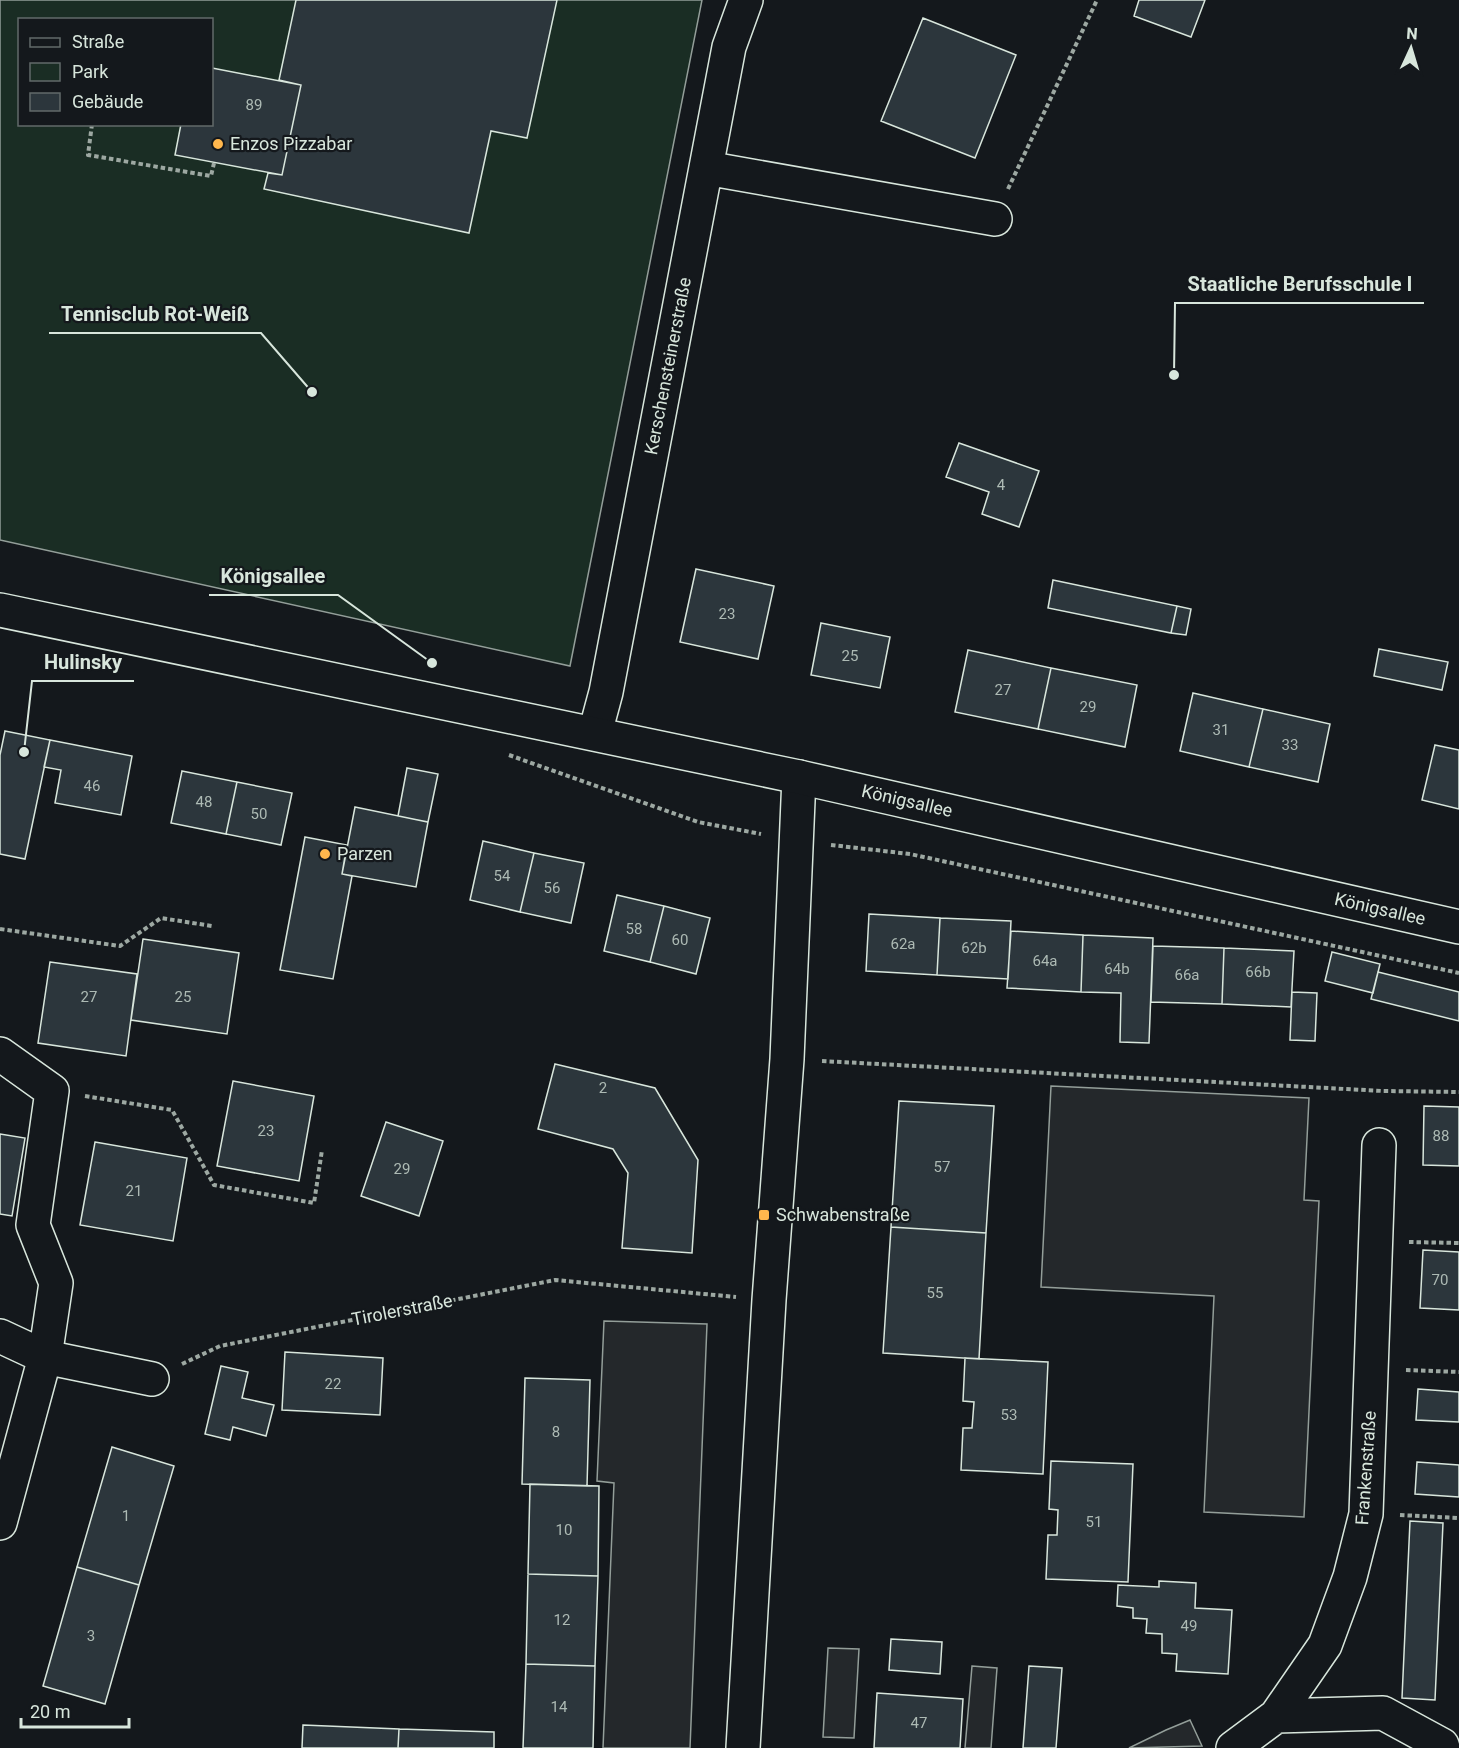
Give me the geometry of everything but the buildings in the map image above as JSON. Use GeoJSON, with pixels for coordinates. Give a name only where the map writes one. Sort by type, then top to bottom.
{"type":"FeatureCollection","features":[{"type":"Feature","properties":{"kind":"street","name":"Kerschensteinerstraße"},"geometry":{"type":"LineString","coordinates":[[595,733],[606,692],[729,46],[746,0]]}},
{"type":"Feature","properties":{"kind":"street"},"geometry":{"type":"LineString","coordinates":[[706,168],[995,219]]}},
{"type":"Feature","properties":{"kind":"street","name":"Königsallee"},"geometry":{"type":"LineString","coordinates":[[0,610],[799,777],[1459,927]]}},
{"type":"Feature","properties":{"kind":"street"},"geometry":{"type":"LineString","coordinates":[[743,1748],[769,1300],[787,1059],[799,777]]}},
{"type":"Feature","properties":{"kind":"street"},"geometry":{"type":"LineString","coordinates":[[0,1054],[52,1091],[33,1226],[56,1283],[45,1357],[0,1523]]}},
{"type":"Feature","properties":{"kind":"street","name":"Frankenstraße"},"geometry":{"type":"LineString","coordinates":[[1233,1748],[1276,1716],[1325,1645],[1350,1577],[1366,1514],[1379,1145]]}},
{"type":"Feature","properties":{"kind":"street"},"geometry":{"type":"LineString","coordinates":[[0,1336],[45,1357],[152,1379]]}},
{"type":"Feature","properties":{"kind":"street"},"geometry":{"type":"LineString","coordinates":[[1276,1716],[1383,1713],[1442,1744],[1443,1748]]}},
{"type":"Feature","properties":{"kind":"path"},"geometry":{"type":"LineString","coordinates":[[995,219],[1097,0]]}},
{"type":"Feature","properties":{"kind":"path"},"geometry":{"type":"LineString","coordinates":[[92,126],[88,154],[211,176],[214,163]]}},
{"type":"Feature","properties":{"kind":"path"},"geometry":{"type":"LineString","coordinates":[[502,753],[698,822],[797,842],[910,854],[1459,973]]}},
{"type":"Feature","properties":{"kind":"path"},"geometry":{"type":"LineString","coordinates":[[0,928],[120,946],[161,918],[212,926]]}},
{"type":"Feature","properties":{"kind":"path"},"geometry":{"type":"LineString","coordinates":[[787,1059],[1383,1091],[1459,1092]]}},
{"type":"Feature","properties":{"kind":"path"},"geometry":{"type":"LineString","coordinates":[[52,1091],[172,1110],[214,1185],[314,1203],[322,1150]]}},
{"type":"Feature","properties":{"kind":"path"},"geometry":{"type":"LineString","coordinates":[[1377,1241],[1459,1243]]}},
{"type":"Feature","properties":{"kind":"path","name":"Tirolerstraße"},"geometry":{"type":"LineString","coordinates":[[152,1379],[220,1346],[555,1280],[769,1300]]}},
{"type":"Feature","properties":{"kind":"path"},"geometry":{"type":"LineString","coordinates":[[1372,1369],[1459,1372]]}},
{"type":"Feature","properties":{"kind":"path"},"geometry":{"type":"LineString","coordinates":[[1366,1514],[1459,1518]]}},
{"type":"Feature","properties":{"kind":"green space"},"geometry":{"type":"Polygon","coordinates":[[[0,0],[702,0],[570,666],[0,540],[0,0]]]}},
{"type":"Feature","properties":{"kind":"shaded area"},"geometry":{"type":"Polygon","coordinates":[[[1051,1086],[1309,1098],[1304,1200],[1319,1201],[1304,1517],[1204,1512],[1214,1296],[1041,1287],[1051,1086]]]}},
{"type":"Feature","properties":{"kind":"shaded area"},"geometry":{"type":"Polygon","coordinates":[[[604,1321],[707,1324],[690,1748],[603,1748],[614,1483],[597,1481],[604,1321]]]}},
{"type":"Feature","properties":{"kind":"shaded area"},"geometry":{"type":"Polygon","coordinates":[[[828,1648],[859,1649],[854,1738],[823,1737],[828,1648]]]}},
{"type":"Feature","properties":{"kind":"shaded area"},"geometry":{"type":"Polygon","coordinates":[[[972,1666],[997,1668],[991,1748],[965,1748],[972,1666]]]}},
{"type":"Feature","properties":{"kind":"shaded area"},"geometry":{"type":"Polygon","coordinates":[[[1190,1720],[1202,1746],[1129,1748],[1166,1730],[1190,1720]]]}},
{"type":"Feature","properties":{"kind":"place","name":"Enzos Pizzabar"},"geometry":{"type":"Point","coordinates":[218,144]}},
{"type":"Feature","properties":{"kind":"place","name":"Staatliche Berufsschule I"},"geometry":{"type":"Point","coordinates":[1174,375]}},
{"type":"Feature","properties":{"kind":"place","name":"Tennisclub Rot-Weiß"},"geometry":{"type":"Point","coordinates":[312,392]}},
{"type":"Feature","properties":{"kind":"place","name":"Königsallee"},"geometry":{"type":"Point","coordinates":[432,663]}},
{"type":"Feature","properties":{"kind":"place","name":"Hulinsky"},"geometry":{"type":"Point","coordinates":[24,752]}},
{"type":"Feature","properties":{"kind":"place","name":"Parzen"},"geometry":{"type":"Point","coordinates":[325,854]}},
{"type":"Feature","properties":{"kind":"place","name":"Schwabenstraße"},"geometry":{"type":"Point","coordinates":[764,1215]}}]}
